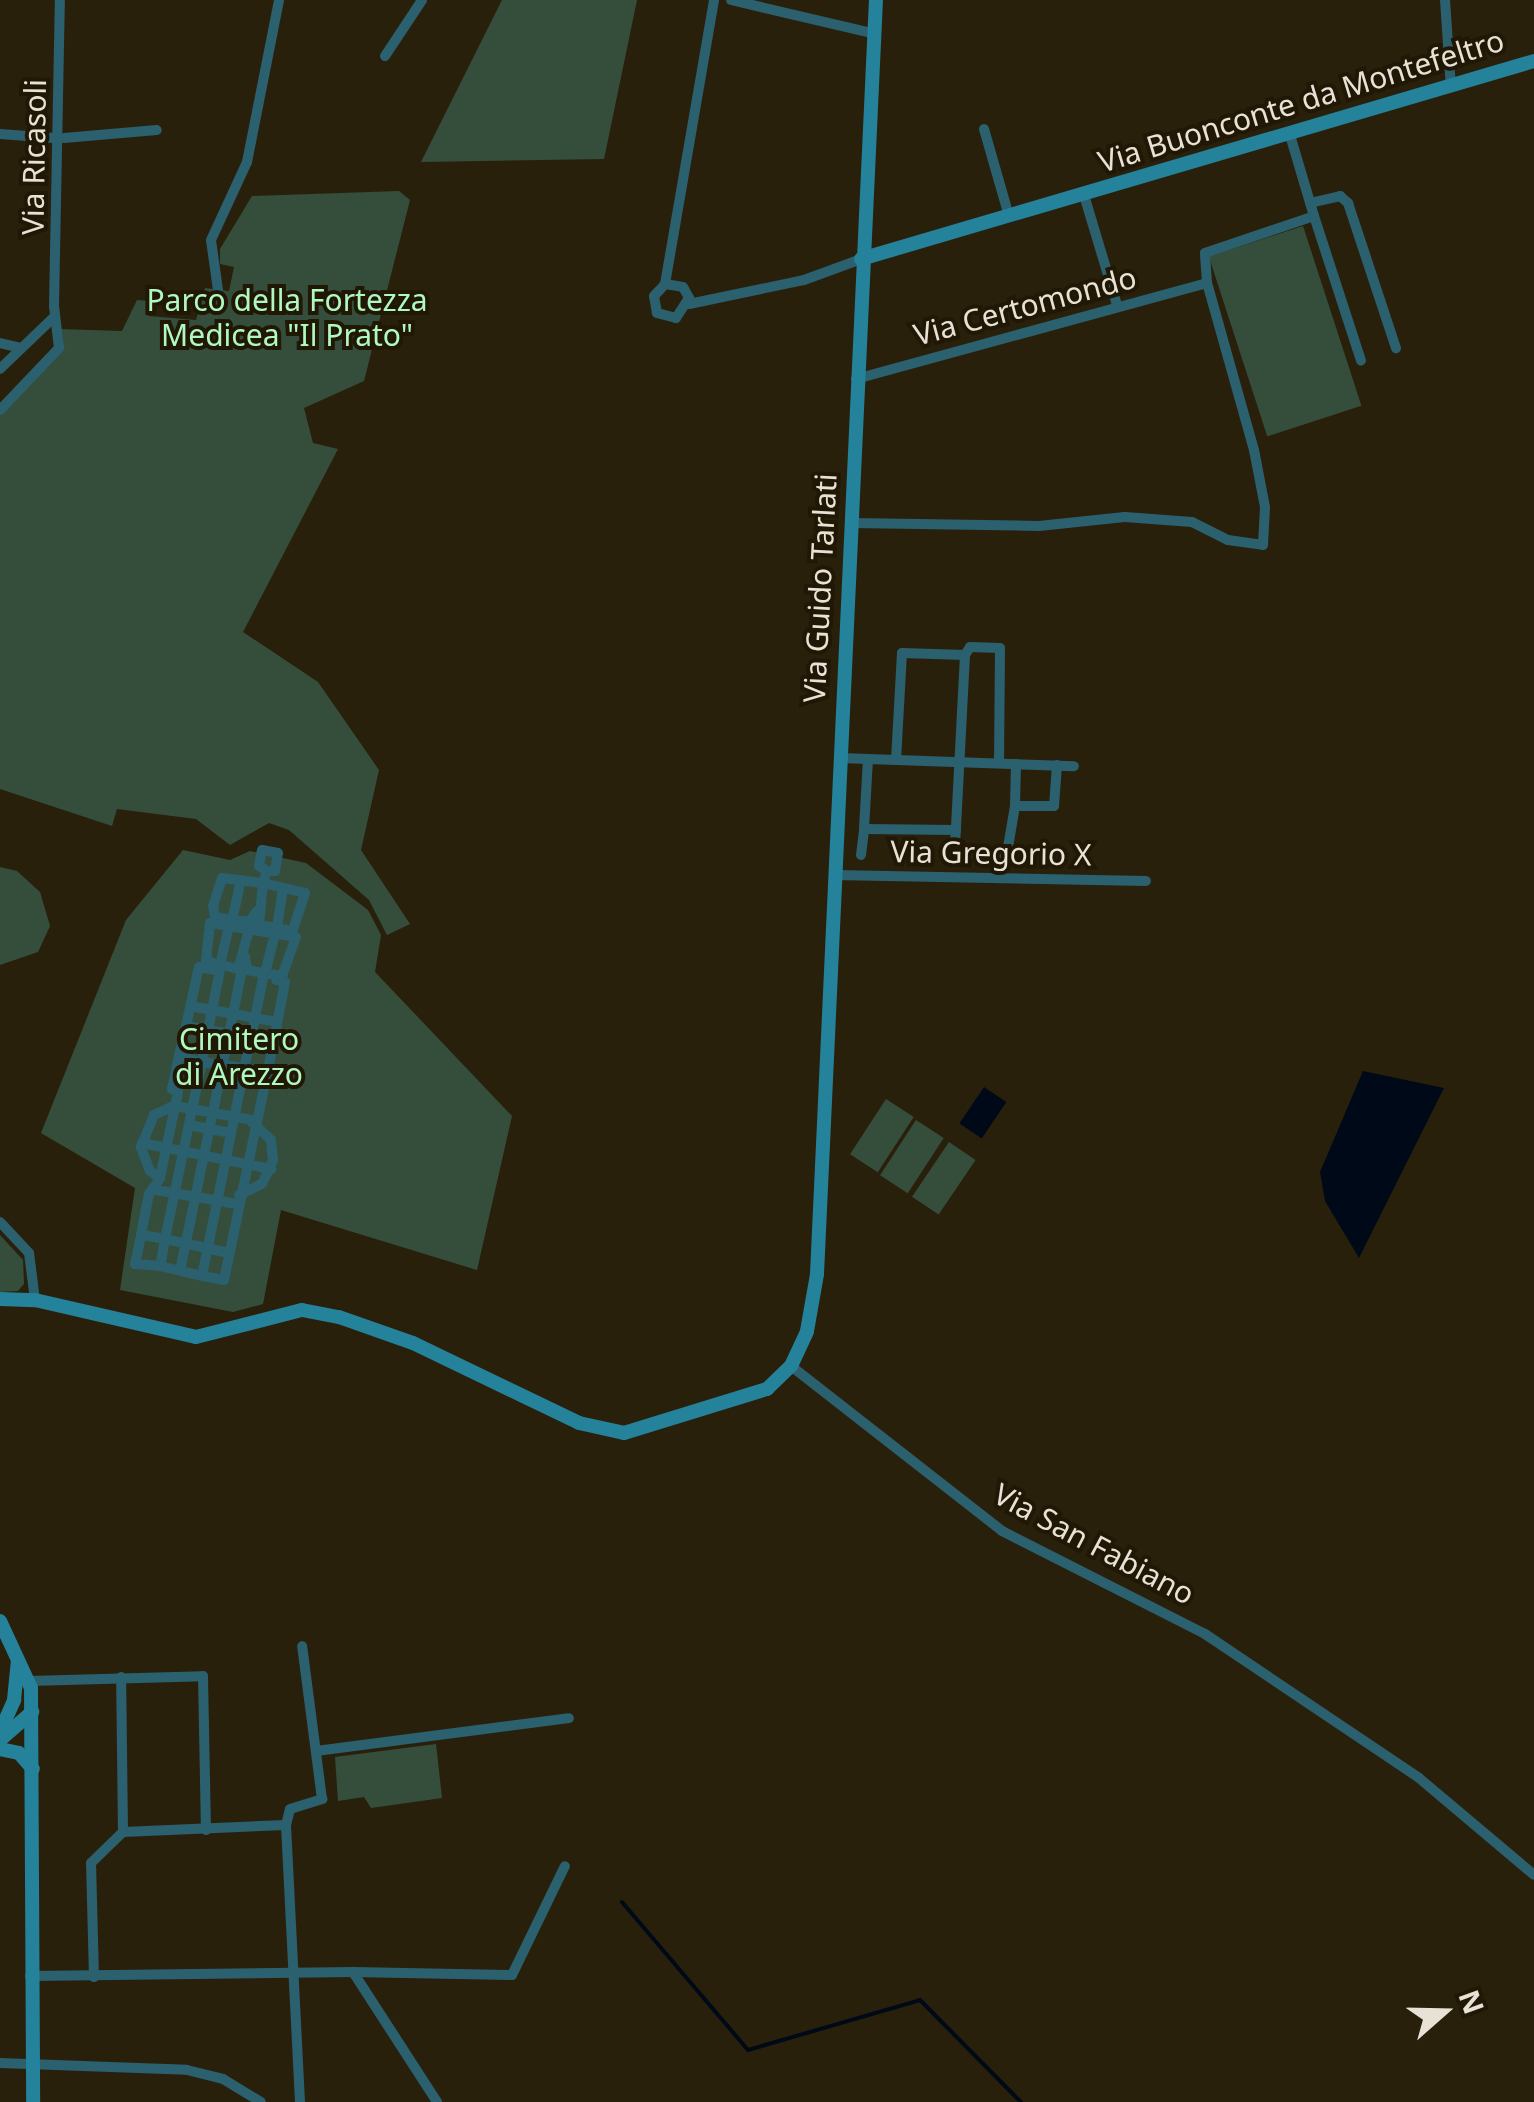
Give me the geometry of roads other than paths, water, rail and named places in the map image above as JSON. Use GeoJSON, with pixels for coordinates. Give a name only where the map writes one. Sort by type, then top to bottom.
{"type":"FeatureCollection","features":[{"type":"Feature","properties":{"kind":"main road","name":"Via Guido Tarlati"},"geometry":{"type":"LineString","coordinates":[[821,1178],[876,0]]}},
{"type":"Feature","properties":{"kind":"main road","name":"Via Buonconte da Montefeltro"},"geometry":{"type":"LineString","coordinates":[[861,259],[1534,60]]}},
{"type":"Feature","properties":{"kind":"main road"},"geometry":{"type":"LineString","coordinates":[[0,1299],[34,1300],[196,1337],[302,1310],[340,1316],[413,1343],[578,1423],[624,1433],[767,1390],[791,1366],[807,1331],[817,1274],[821,1178],[835,1069],[838,989],[832,931]]}},
{"type":"Feature","properties":{"kind":"main road"},"geometry":{"type":"LineString","coordinates":[[829,987],[835,1069]]}},
{"type":"Feature","properties":{"kind":"main road"},"geometry":{"type":"LineString","coordinates":[[2,1623],[18,1649],[30,1681],[33,1770],[29,1976],[33,2102]]}},
{"type":"Feature","properties":{"kind":"main road"},"geometry":{"type":"LineString","coordinates":[[0,1732],[14,1700],[18,1649]]}},
{"type":"Feature","properties":{"kind":"main road"},"geometry":{"type":"LineString","coordinates":[[0,1740],[32,1712]]}},
{"type":"Feature","properties":{"kind":"main road"},"geometry":{"type":"LineString","coordinates":[[0,1750],[19,1753],[33,1770]]}},
{"type":"Feature","properties":{"kind":"street","name":"Via Ricasoli"},"geometry":{"type":"LineString","coordinates":[[0,410],[55,356],[60,338],[54,316],[60,0]]}},
{"type":"Feature","properties":{"kind":"street"},"geometry":{"type":"LineString","coordinates":[[218,290],[211,240],[247,162],[279,0]]}},
{"type":"Feature","properties":{"kind":"street"},"geometry":{"type":"LineString","coordinates":[[385,56],[422,0]]}},
{"type":"Feature","properties":{"kind":"street"},"geometry":{"type":"LineString","coordinates":[[714,0],[665,284],[654,296],[662,316],[676,318],[689,304],[804,280],[861,259]]}},
{"type":"Feature","properties":{"kind":"street"},"geometry":{"type":"LineString","coordinates":[[731,0],[872,32]]}},
{"type":"Feature","properties":{"kind":"street"},"geometry":{"type":"LineString","coordinates":[[1445,0],[1451,86]]}},
{"type":"Feature","properties":{"kind":"street"},"geometry":{"type":"LineString","coordinates":[[0,134],[59,138],[157,130]]}},
{"type":"Feature","properties":{"kind":"street"},"geometry":{"type":"LineString","coordinates":[[984,130],[1010,216]]}},
{"type":"Feature","properties":{"kind":"street"},"geometry":{"type":"LineString","coordinates":[[1290,135],[1361,361]]}},
{"type":"Feature","properties":{"kind":"street","name":"Via Buonconte da Montefeltro"},"geometry":{"type":"LineString","coordinates":[[1084,195],[1117,305]]}},
{"type":"Feature","properties":{"kind":"street"},"geometry":{"type":"LineString","coordinates":[[1310,203],[1340,196],[1348,203],[1396,348]]}},
{"type":"Feature","properties":{"kind":"street"},"geometry":{"type":"LineString","coordinates":[[851,523],[1039,526],[1125,517],[1192,522],[1228,540],[1263,545],[1265,508],[1254,450],[1207,284],[1205,253],[1219,244],[1314,216]]}},
{"type":"Feature","properties":{"kind":"street"},"geometry":{"type":"LineString","coordinates":[[665,284],[683,287],[689,304]]}},
{"type":"Feature","properties":{"kind":"street","name":"Via Certomondo"},"geometry":{"type":"LineString","coordinates":[[856,379],[1117,305],[1207,284]]}},
{"type":"Feature","properties":{"kind":"street"},"geometry":{"type":"LineString","coordinates":[[0,369],[18,347],[54,316]]}},
{"type":"Feature","properties":{"kind":"street"},"geometry":{"type":"LineString","coordinates":[[0,343],[18,347]]}},
{"type":"Feature","properties":{"kind":"street"},"geometry":{"type":"LineString","coordinates":[[999,763],[1000,648],[970,647],[965,655],[955,844],[966,853],[1007,854],[1015,806],[1016,764]]}},
{"type":"Feature","properties":{"kind":"street"},"geometry":{"type":"LineString","coordinates":[[896,760],[902,653],[965,655]]}},
{"type":"Feature","properties":{"kind":"street"},"geometry":{"type":"LineString","coordinates":[[840,758],[1074,766]]}},
{"type":"Feature","properties":{"kind":"street"},"geometry":{"type":"LineString","coordinates":[[862,855],[868,758]]}},
{"type":"Feature","properties":{"kind":"street"},"geometry":{"type":"LineString","coordinates":[[1015,806],[1054,806],[1057,765]]}},
{"type":"Feature","properties":{"kind":"street"},"geometry":{"type":"LineString","coordinates":[[864,829],[956,830]]}},
{"type":"Feature","properties":{"kind":"street","name":"Via Gregorio X"},"geometry":{"type":"LineString","coordinates":[[834,875],[1146,881]]}},
{"type":"Feature","properties":{"kind":"street"},"geometry":{"type":"LineString","coordinates":[[257,911],[249,922],[210,923],[203,948],[206,961],[241,974],[282,976],[290,964],[296,938],[259,925],[257,911],[265,877]]}},
{"type":"Feature","properties":{"kind":"street"},"geometry":{"type":"LineString","coordinates":[[265,877],[283,888],[306,893],[293,931],[250,930],[215,917],[213,906],[222,878],[265,877]]}},
{"type":"Feature","properties":{"kind":"street"},"geometry":{"type":"LineString","coordinates":[[160,1266],[241,880]]}},
{"type":"Feature","properties":{"kind":"street"},"geometry":{"type":"LineString","coordinates":[[202,1276],[283,888]]}},
{"type":"Feature","properties":{"kind":"street"},"geometry":{"type":"LineString","coordinates":[[245,956],[248,970],[285,982],[267,1072],[252,1121],[224,1280],[202,1276],[181,1266],[135,1264],[149,1194],[156,1190],[160,1178],[199,967],[238,969],[250,930]]}},
{"type":"Feature","properties":{"kind":"street"},"geometry":{"type":"LineString","coordinates":[[181,1266],[241,974]]}},
{"type":"Feature","properties":{"kind":"street"},"geometry":{"type":"LineString","coordinates":[[190,1006],[277,1022]]}},
{"type":"Feature","properties":{"kind":"street"},"geometry":{"type":"LineString","coordinates":[[186,1026],[274,1040]]}},
{"type":"Feature","properties":{"kind":"street"},"geometry":{"type":"LineString","coordinates":[[180,1056],[267,1072]]}},
{"type":"Feature","properties":{"kind":"street"},"geometry":{"type":"LineString","coordinates":[[156,1190],[217,1202],[238,1199],[257,1188],[271,1169],[271,1140],[252,1121],[174,1106],[154,1115],[142,1143],[146,1165],[160,1178]]}},
{"type":"Feature","properties":{"kind":"street"},"geometry":{"type":"LineString","coordinates":[[189,1124],[231,1134]]}},
{"type":"Feature","properties":{"kind":"street"},"geometry":{"type":"LineString","coordinates":[[142,1143],[271,1169]]}},
{"type":"Feature","properties":{"kind":"street"},"geometry":{"type":"LineString","coordinates":[[0,1222],[29,1253],[34,1300]]}},
{"type":"Feature","properties":{"kind":"street"},"geometry":{"type":"LineString","coordinates":[[141,1236],[229,1252]]}},
{"type":"Feature","properties":{"kind":"street","name":"Via San Fabiano"},"geometry":{"type":"LineString","coordinates":[[791,1366],[1002,1531],[1205,1634],[1419,1778],[1534,1875]]}},
{"type":"Feature","properties":{"kind":"street"},"geometry":{"type":"LineString","coordinates":[[300,2102],[286,1825],[290,1809],[322,1800],[302,1646]]}},
{"type":"Feature","properties":{"kind":"street"},"geometry":{"type":"LineString","coordinates":[[30,1681],[202,1676],[206,1830]]}},
{"type":"Feature","properties":{"kind":"street"},"geometry":{"type":"LineString","coordinates":[[121,1677],[123,1832]]}},
{"type":"Feature","properties":{"kind":"street"},"geometry":{"type":"LineString","coordinates":[[316,1751],[569,1718]]}},
{"type":"Feature","properties":{"kind":"street"},"geometry":{"type":"LineString","coordinates":[[94,1976],[91,1862],[123,1832],[286,1825]]}},
{"type":"Feature","properties":{"kind":"street"},"geometry":{"type":"LineString","coordinates":[[29,1976],[512,1974],[565,1866]]}},
{"type":"Feature","properties":{"kind":"street"},"geometry":{"type":"LineString","coordinates":[[353,1972],[437,2102]]}},
{"type":"Feature","properties":{"kind":"street"},"geometry":{"type":"LineString","coordinates":[[0,2063],[187,2070],[223,2079],[260,2102]]}},
{"type":"Feature","properties":{"kind":"water"},"geometry":{"type":"Polygon","coordinates":[[[1363,1071],[1444,1088],[1359,1258],[1325,1201],[1320,1172],[1363,1071]]]}},
{"type":"Feature","properties":{"kind":"water"},"geometry":{"type":"Polygon","coordinates":[[[984,1087],[1006,1102],[982,1139],[959,1123],[984,1087]]]}},
{"type":"Feature","properties":{"kind":"waterway"},"geometry":{"type":"LineString","coordinates":[[622,1902],[748,2050],[920,2000],[1021,2102]]}},
{"type":"Feature","properties":{"kind":"park label","name":"Parco della Fortezza Medicea \"Il Prato\""},"geometry":{"type":"Point","coordinates":[287,317]}},
{"type":"Feature","properties":{"kind":"park label","name":"Cimitero di Arezzo"},"geometry":{"type":"Point","coordinates":[239,1056]}}]}
